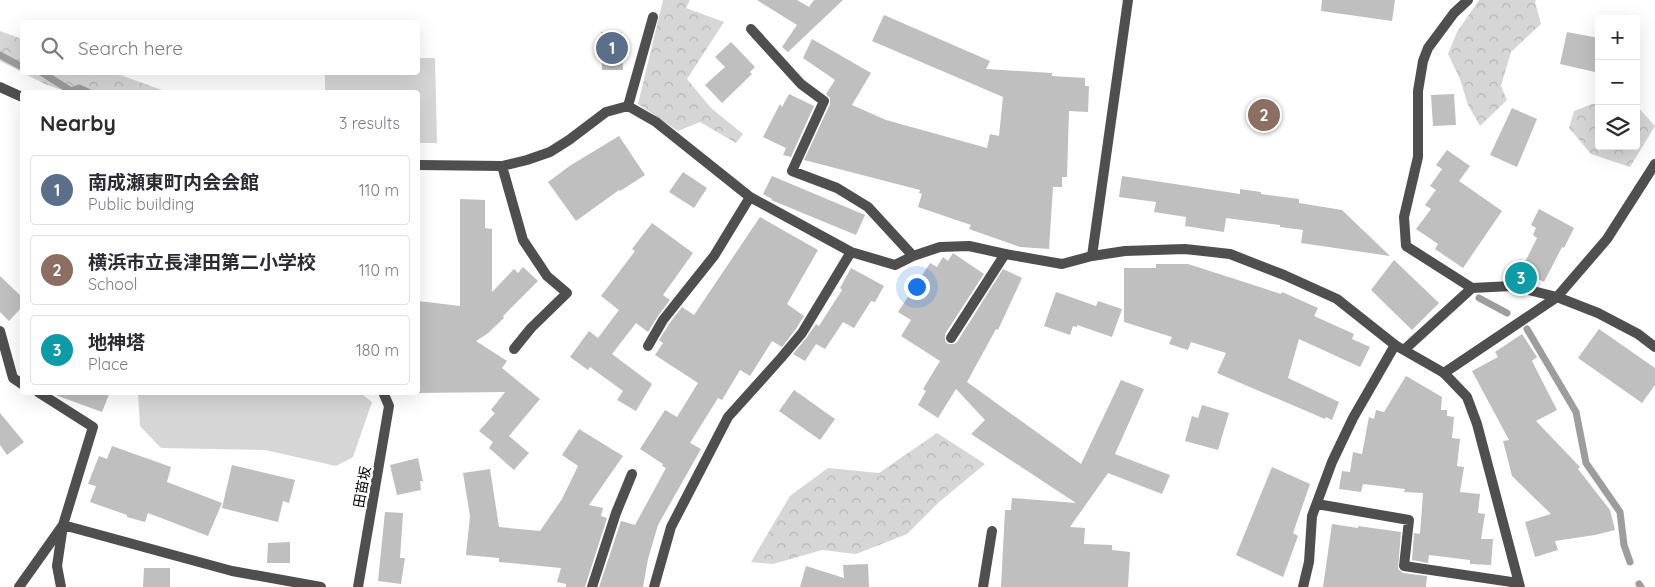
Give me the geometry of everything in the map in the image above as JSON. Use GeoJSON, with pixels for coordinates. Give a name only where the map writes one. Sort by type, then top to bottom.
{"type":"FeatureCollection","features":[{"type":"Feature","properties":{"kind":"street"},"geometry":{"type":"LineString","coordinates":[[1092,256],[1128,0]]}},
{"type":"Feature","properties":{"kind":"street"},"geometry":{"type":"LineString","coordinates":[[1468,0],[1454,13],[1428,48],[1423,60],[1418,92],[1418,158],[1404,217],[1406,246],[1472,288],[1512,286],[1557,298],[1598,313],[1638,334],[1655,347]]}},
{"type":"Feature","properties":{"kind":"street"},"geometry":{"type":"LineString","coordinates":[[628,106],[653,17]]}},
{"type":"Feature","properties":{"kind":"street"},"geometry":{"type":"LineString","coordinates":[[751,29],[801,84],[824,101],[792,171],[837,188],[868,207],[913,256]]}},
{"type":"Feature","properties":{"kind":"street"},"geometry":{"type":"LineString","coordinates":[[0,87],[20,96]]}},
{"type":"Feature","properties":{"kind":"street"},"geometry":{"type":"LineString","coordinates":[[420,165],[502,166],[550,152],[606,112],[628,106],[656,122],[750,197],[851,252],[895,266],[913,256],[940,247],[969,246],[1062,264],[1092,256],[1125,251],[1185,249],[1230,254],[1284,275],[1337,299],[1400,347],[1444,373],[1467,398],[1478,424],[1519,585],[1404,566],[1409,520],[1317,504]]}},
{"type":"Feature","properties":{"kind":"street"},"geometry":{"type":"LineString","coordinates":[[1444,373],[1557,298],[1607,239],[1655,164]]}},
{"type":"Feature","properties":{"kind":"street"},"geometry":{"type":"LineString","coordinates":[[502,166],[522,240],[547,276],[567,293],[531,328],[514,349]]}},
{"type":"Feature","properties":{"kind":"street"},"geometry":{"type":"LineString","coordinates":[[648,346],[664,320],[714,256],[750,197]]}},
{"type":"Feature","properties":{"kind":"street"},"geometry":{"type":"LineString","coordinates":[[654,587],[671,527],[728,417],[802,333],[851,252]]}},
{"type":"Feature","properties":{"kind":"street"},"geometry":{"type":"LineString","coordinates":[[951,338],[1005,254]]}},
{"type":"Feature","properties":{"kind":"street"},"geometry":{"type":"LineString","coordinates":[[1303,587],[1309,562],[1312,516],[1332,462],[1353,418],[1400,347],[1472,288]]}},
{"type":"Feature","properties":{"kind":"street"},"geometry":{"type":"LineString","coordinates":[[0,331],[13,378],[20,383]]}},
{"type":"Feature","properties":{"kind":"street"},"geometry":{"type":"LineString","coordinates":[[44,395],[93,427],[64,525],[57,566],[61,587]]}},
{"type":"Feature","properties":{"kind":"street","name":"田苗坂"},"geometry":{"type":"LineString","coordinates":[[358,587],[389,406],[384,395]]}},
{"type":"Feature","properties":{"kind":"street"},"geometry":{"type":"LineString","coordinates":[[592,587],[616,513],[632,474]]}},
{"type":"Feature","properties":{"kind":"street"},"geometry":{"type":"LineString","coordinates":[[20,587],[64,525]]}},
{"type":"Feature","properties":{"kind":"street"},"geometry":{"type":"LineString","coordinates":[[64,525],[232,571],[321,587]]}},
{"type":"Feature","properties":{"kind":"street"},"geometry":{"type":"LineString","coordinates":[[983,587],[992,531]]}},
{"type":"Feature","properties":{"kind":"green space"},"geometry":{"type":"Polygon","coordinates":[[[663,0],[690,0],[686,8],[724,22],[687,79],[711,108],[743,134],[736,143],[700,122],[678,131],[638,104],[663,0]]]}},
{"type":"Feature","properties":{"kind":"green space"},"geometry":{"type":"Polygon","coordinates":[[[1479,0],[1536,0],[1541,24],[1511,52],[1501,86],[1507,100],[1480,126],[1468,105],[1460,79],[1448,54],[1457,32],[1479,0]]]}},
{"type":"Feature","properties":{"kind":"green space"},"geometry":{"type":"Polygon","coordinates":[[[0,31],[20,38],[20,71],[0,61],[0,31]]]}},
{"type":"Feature","properties":{"kind":"green space"},"geometry":{"type":"Polygon","coordinates":[[[420,58],[435,58],[437,143],[420,143],[420,90],[325,90],[325,75],[420,75],[420,58]]]}},
{"type":"Feature","properties":{"kind":"green space"},"geometry":{"type":"Polygon","coordinates":[[[27,75],[120,75],[162,90],[62,90],[27,75]]]}},
{"type":"Feature","properties":{"kind":"green space"},"geometry":{"type":"Polygon","coordinates":[[[1595,104],[1595,150],[1640,150],[1640,109],[1655,126],[1630,167],[1591,154],[1569,128],[1574,111],[1595,104]]]}},
{"type":"Feature","properties":{"kind":"green space"},"geometry":{"type":"Polygon","coordinates":[[[138,395],[363,395],[372,402],[353,457],[336,466],[265,450],[161,448],[140,426],[138,395]]]}},
{"type":"Feature","properties":{"kind":"green space"},"geometry":{"type":"Polygon","coordinates":[[[937,433],[985,464],[938,503],[907,534],[856,554],[822,550],[773,564],[751,562],[790,496],[828,468],[879,473],[937,433]]]}},
{"type":"Feature","properties":{"kind":"building"},"geometry":{"type":"Polygon","coordinates":[[[757,0],[797,0],[809,7],[814,0],[843,0],[788,52],[782,47],[797,25],[757,0]]]}},
{"type":"Feature","properties":{"kind":"building"},"geometry":{"type":"Polygon","coordinates":[[[1322,0],[1395,0],[1392,21],[1321,11],[1322,0]]]}},
{"type":"Feature","properties":{"kind":"building"},"geometry":{"type":"Polygon","coordinates":[[[884,15],[990,61],[986,69],[1052,73],[1052,76],[1085,78],[1085,86],[1089,86],[1088,112],[1069,111],[1067,177],[1062,177],[1062,187],[1053,187],[1049,249],[1020,247],[969,229],[971,225],[918,207],[922,194],[919,193],[920,190],[804,160],[830,104],[830,98],[826,94],[835,80],[803,58],[812,39],[871,73],[852,105],[886,120],[987,148],[990,134],[999,136],[1003,97],[872,41],[884,15]]]}},
{"type":"Feature","properties":{"kind":"building"},"geometry":{"type":"Polygon","coordinates":[[[601,32],[622,32],[623,70],[602,70],[601,32]]]}},
{"type":"Feature","properties":{"kind":"building"},"geometry":{"type":"Polygon","coordinates":[[[1567,32],[1595,37],[1595,72],[1560,64],[1567,32]]]}},
{"type":"Feature","properties":{"kind":"building"},"geometry":{"type":"Polygon","coordinates":[[[731,42],[755,67],[750,72],[752,74],[722,103],[705,85],[725,67],[715,57],[731,42]]]}},
{"type":"Feature","properties":{"kind":"building"},"geometry":{"type":"Polygon","coordinates":[[[789,94],[814,106],[791,157],[783,155],[786,148],[763,137],[780,104],[782,107],[789,94]]]}},
{"type":"Feature","properties":{"kind":"building"},"geometry":{"type":"Polygon","coordinates":[[[1454,94],[1456,125],[1433,126],[1431,95],[1454,94]]]}},
{"type":"Feature","properties":{"kind":"building"},"geometry":{"type":"Polygon","coordinates":[[[1512,108],[1537,119],[1517,167],[1490,155],[1512,108]]]}},
{"type":"Feature","properties":{"kind":"building"},"geometry":{"type":"Polygon","coordinates":[[[619,136],[645,175],[619,190],[576,221],[548,182],[571,165],[619,136]]]}},
{"type":"Feature","properties":{"kind":"building"},"geometry":{"type":"Polygon","coordinates":[[[1447,150],[1470,166],[1459,181],[1502,211],[1463,268],[1435,249],[1438,244],[1416,229],[1431,209],[1425,205],[1436,190],[1430,186],[1442,169],[1436,165],[1447,150]]]}},
{"type":"Feature","properties":{"kind":"building"},"geometry":{"type":"Polygon","coordinates":[[[683,172],[707,188],[694,208],[669,192],[683,172]]]}},
{"type":"Feature","properties":{"kind":"building"},"geometry":{"type":"Polygon","coordinates":[[[772,176],[865,215],[856,235],[771,200],[763,194],[772,176]]]}},
{"type":"Feature","properties":{"kind":"building"},"geometry":{"type":"Polygon","coordinates":[[[1122,176],[1240,194],[1240,189],[1261,192],[1261,194],[1299,199],[1299,203],[1342,210],[1390,256],[1301,243],[1303,230],[1280,227],[1280,225],[1226,218],[1224,232],[1185,226],[1186,217],[1154,212],[1156,202],[1119,197],[1122,176]]]}},
{"type":"Feature","properties":{"kind":"building"},"geometry":{"type":"Polygon","coordinates":[[[460,199],[485,200],[485,228],[492,229],[492,292],[514,269],[518,273],[523,267],[538,281],[503,316],[504,318],[487,334],[476,341],[507,361],[502,368],[540,399],[509,436],[529,453],[514,470],[489,448],[493,442],[479,431],[495,413],[491,410],[505,392],[420,393],[420,301],[460,306],[460,199]]]}},
{"type":"Feature","properties":{"kind":"building"},"geometry":{"type":"Polygon","coordinates":[[[1539,209],[1574,228],[1544,282],[1521,270],[1537,238],[1533,235],[1536,228],[1531,225],[1539,209]]]}},
{"type":"Feature","properties":{"kind":"building"},"geometry":{"type":"Polygon","coordinates":[[[760,217],[818,250],[787,304],[804,316],[782,347],[772,341],[750,376],[740,370],[722,400],[718,398],[690,443],[701,449],[658,525],[648,559],[643,587],[599,587],[621,521],[635,525],[666,468],[640,449],[665,410],[677,417],[698,383],[655,355],[663,343],[659,340],[682,307],[694,315],[760,217]]]}},
{"type":"Feature","properties":{"kind":"building"},"geometry":{"type":"Polygon","coordinates":[[[652,223],[693,253],[663,295],[670,300],[648,332],[636,323],[612,354],[652,384],[636,411],[617,400],[623,391],[590,367],[588,370],[570,357],[589,331],[598,338],[619,310],[601,296],[635,251],[632,249],[652,223]]]}},
{"type":"Feature","properties":{"kind":"building"},"geometry":{"type":"Polygon","coordinates":[[[953,253],[984,274],[945,334],[945,341],[948,344],[957,342],[1003,269],[1022,278],[998,330],[996,329],[967,382],[1081,464],[1121,380],[1144,389],[1115,454],[1170,475],[1162,494],[1108,473],[1070,527],[1085,528],[1084,544],[1112,545],[1112,550],[1130,552],[1128,587],[1001,587],[1005,510],[1011,510],[1012,498],[1076,503],[971,434],[985,420],[956,389],[938,418],[918,405],[926,391],[923,389],[940,361],[901,336],[911,320],[898,312],[930,263],[937,267],[943,257],[948,261],[953,253]]]}},
{"type":"Feature","properties":{"kind":"building"},"geometry":{"type":"Polygon","coordinates":[[[1394,260],[1439,303],[1412,330],[1371,290],[1394,260]]]}},
{"type":"Feature","properties":{"kind":"building"},"geometry":{"type":"Polygon","coordinates":[[[1156,264],[1188,264],[1281,294],[1282,292],[1318,308],[1314,316],[1354,334],[1352,339],[1370,347],[1360,367],[1299,339],[1288,378],[1339,402],[1332,420],[1326,417],[1325,419],[1217,373],[1226,353],[1191,342],[1188,350],[1169,344],[1172,337],[1124,322],[1124,268],[1156,268],[1156,264]]]}},
{"type":"Feature","properties":{"kind":"building"},"geometry":{"type":"Polygon","coordinates":[[[851,268],[884,286],[875,302],[871,301],[854,328],[843,322],[825,349],[816,344],[805,361],[793,354],[816,324],[819,326],[842,290],[840,288],[851,268]]]}},
{"type":"Feature","properties":{"kind":"building"},"geometry":{"type":"Polygon","coordinates":[[[0,276],[20,295],[20,309],[9,321],[0,312],[0,276]]]}},
{"type":"Feature","properties":{"kind":"building"},"geometry":{"type":"Polygon","coordinates":[[[1056,292],[1096,306],[1098,301],[1122,309],[1112,337],[1077,325],[1077,327],[1073,326],[1070,335],[1044,326],[1056,292]]]}},
{"type":"Feature","properties":{"kind":"building"},"geometry":{"type":"Polygon","coordinates":[[[1599,329],[1655,368],[1655,385],[1642,403],[1578,358],[1599,329]]]}},
{"type":"Feature","properties":{"kind":"building"},"geometry":{"type":"Polygon","coordinates":[[[1522,334],[1537,357],[1532,361],[1557,410],[1536,421],[1580,467],[1578,469],[1610,510],[1615,530],[1555,541],[1558,550],[1535,557],[1525,522],[1551,514],[1512,476],[1503,441],[1509,440],[1472,371],[1498,357],[1495,352],[1522,334]]]}},
{"type":"Feature","properties":{"kind":"building"},"geometry":{"type":"Polygon","coordinates":[[[1406,376],[1442,397],[1441,410],[1447,410],[1447,416],[1454,417],[1452,438],[1460,439],[1457,466],[1464,467],[1460,492],[1480,494],[1478,513],[1485,514],[1481,539],[1493,539],[1491,565],[1470,564],[1470,560],[1429,555],[1428,563],[1412,560],[1414,533],[1420,534],[1423,493],[1404,492],[1405,489],[1363,484],[1361,492],[1339,489],[1342,471],[1350,472],[1353,452],[1362,454],[1369,417],[1374,419],[1376,410],[1384,412],[1406,376]]]}},
{"type":"Feature","properties":{"kind":"building"},"geometry":{"type":"Polygon","coordinates":[[[794,390],[835,419],[820,440],[779,411],[794,390]]]}},
{"type":"Feature","properties":{"kind":"building"},"geometry":{"type":"Polygon","coordinates":[[[56,395],[109,395],[102,412],[56,395]]]}},
{"type":"Feature","properties":{"kind":"building"},"geometry":{"type":"Polygon","coordinates":[[[1202,405],[1229,413],[1218,450],[1185,441],[1192,416],[1198,418],[1202,405]]]}},
{"type":"Feature","properties":{"kind":"building"},"geometry":{"type":"Polygon","coordinates":[[[0,413],[24,442],[7,455],[0,445],[0,413]]]}},
{"type":"Feature","properties":{"kind":"building"},"geometry":{"type":"Polygon","coordinates":[[[579,429],[623,456],[589,505],[603,508],[601,516],[607,518],[585,587],[566,587],[566,584],[557,582],[561,568],[499,562],[499,558],[466,555],[470,516],[463,473],[490,469],[499,527],[540,531],[562,499],[578,466],[562,455],[579,429]]]}},
{"type":"Feature","properties":{"kind":"building"},"geometry":{"type":"Polygon","coordinates":[[[112,446],[171,467],[167,482],[222,503],[208,536],[148,513],[145,522],[90,502],[96,486],[88,484],[99,456],[107,459],[112,446]]]}},
{"type":"Feature","properties":{"kind":"building"},"geometry":{"type":"Polygon","coordinates":[[[418,458],[423,481],[420,481],[421,490],[397,495],[390,465],[418,458]]]}},
{"type":"Feature","properties":{"kind":"building"},"geometry":{"type":"Polygon","coordinates":[[[232,465],[295,480],[289,503],[283,501],[278,522],[222,508],[232,465]]]}},
{"type":"Feature","properties":{"kind":"building"},"geometry":{"type":"Polygon","coordinates":[[[1272,467],[1310,484],[1293,533],[1298,536],[1283,577],[1236,555],[1272,467]]]}},
{"type":"Feature","properties":{"kind":"building"},"geometry":{"type":"Polygon","coordinates":[[[385,512],[403,513],[400,558],[405,558],[401,584],[378,581],[385,512]]]}},
{"type":"Feature","properties":{"kind":"building"},"geometry":{"type":"Polygon","coordinates":[[[1332,524],[1401,532],[1398,569],[1403,573],[1427,576],[1426,587],[1323,587],[1332,524]]]}},
{"type":"Feature","properties":{"kind":"building"},"geometry":{"type":"Polygon","coordinates":[[[290,542],[290,563],[267,563],[268,543],[290,542]]]}},
{"type":"Feature","properties":{"kind":"building"},"geometry":{"type":"Polygon","coordinates":[[[868,564],[869,587],[800,587],[806,566],[844,578],[843,565],[868,564]]]}},
{"type":"Feature","properties":{"kind":"building"},"geometry":{"type":"Polygon","coordinates":[[[144,568],[170,568],[170,587],[143,587],[144,568]]]}},
{"type":"Feature","properties":{"kind":"waterway"},"geometry":{"type":"LineString","coordinates":[[0,55],[20,66]]}},
{"type":"Feature","properties":{"kind":"waterway"},"geometry":{"type":"LineString","coordinates":[[46,75],[69,90]]}},
{"type":"Feature","properties":{"kind":"waterway"},"geometry":{"type":"LineString","coordinates":[[74,90],[79,88],[84,90]]}},
{"type":"Feature","properties":{"kind":"waterway"},"geometry":{"type":"LineString","coordinates":[[1479,298],[1507,313]]}},
{"type":"Feature","properties":{"kind":"waterway"},"geometry":{"type":"LineString","coordinates":[[1527,329],[1576,412],[1586,463],[1620,512],[1624,545],[1630,562]]}},
{"type":"Feature","properties":{"kind":"place","name":"南成瀬東町内会会館"},"geometry":{"type":"Point","coordinates":[612,48]}},
{"type":"Feature","properties":{"kind":"place","name":"横浜市立長津田第二小学校"},"geometry":{"type":"Point","coordinates":[1264,115]}},
{"type":"Feature","properties":{"kind":"place","name":"地神塔"},"geometry":{"type":"Point","coordinates":[1521,278]}}]}
